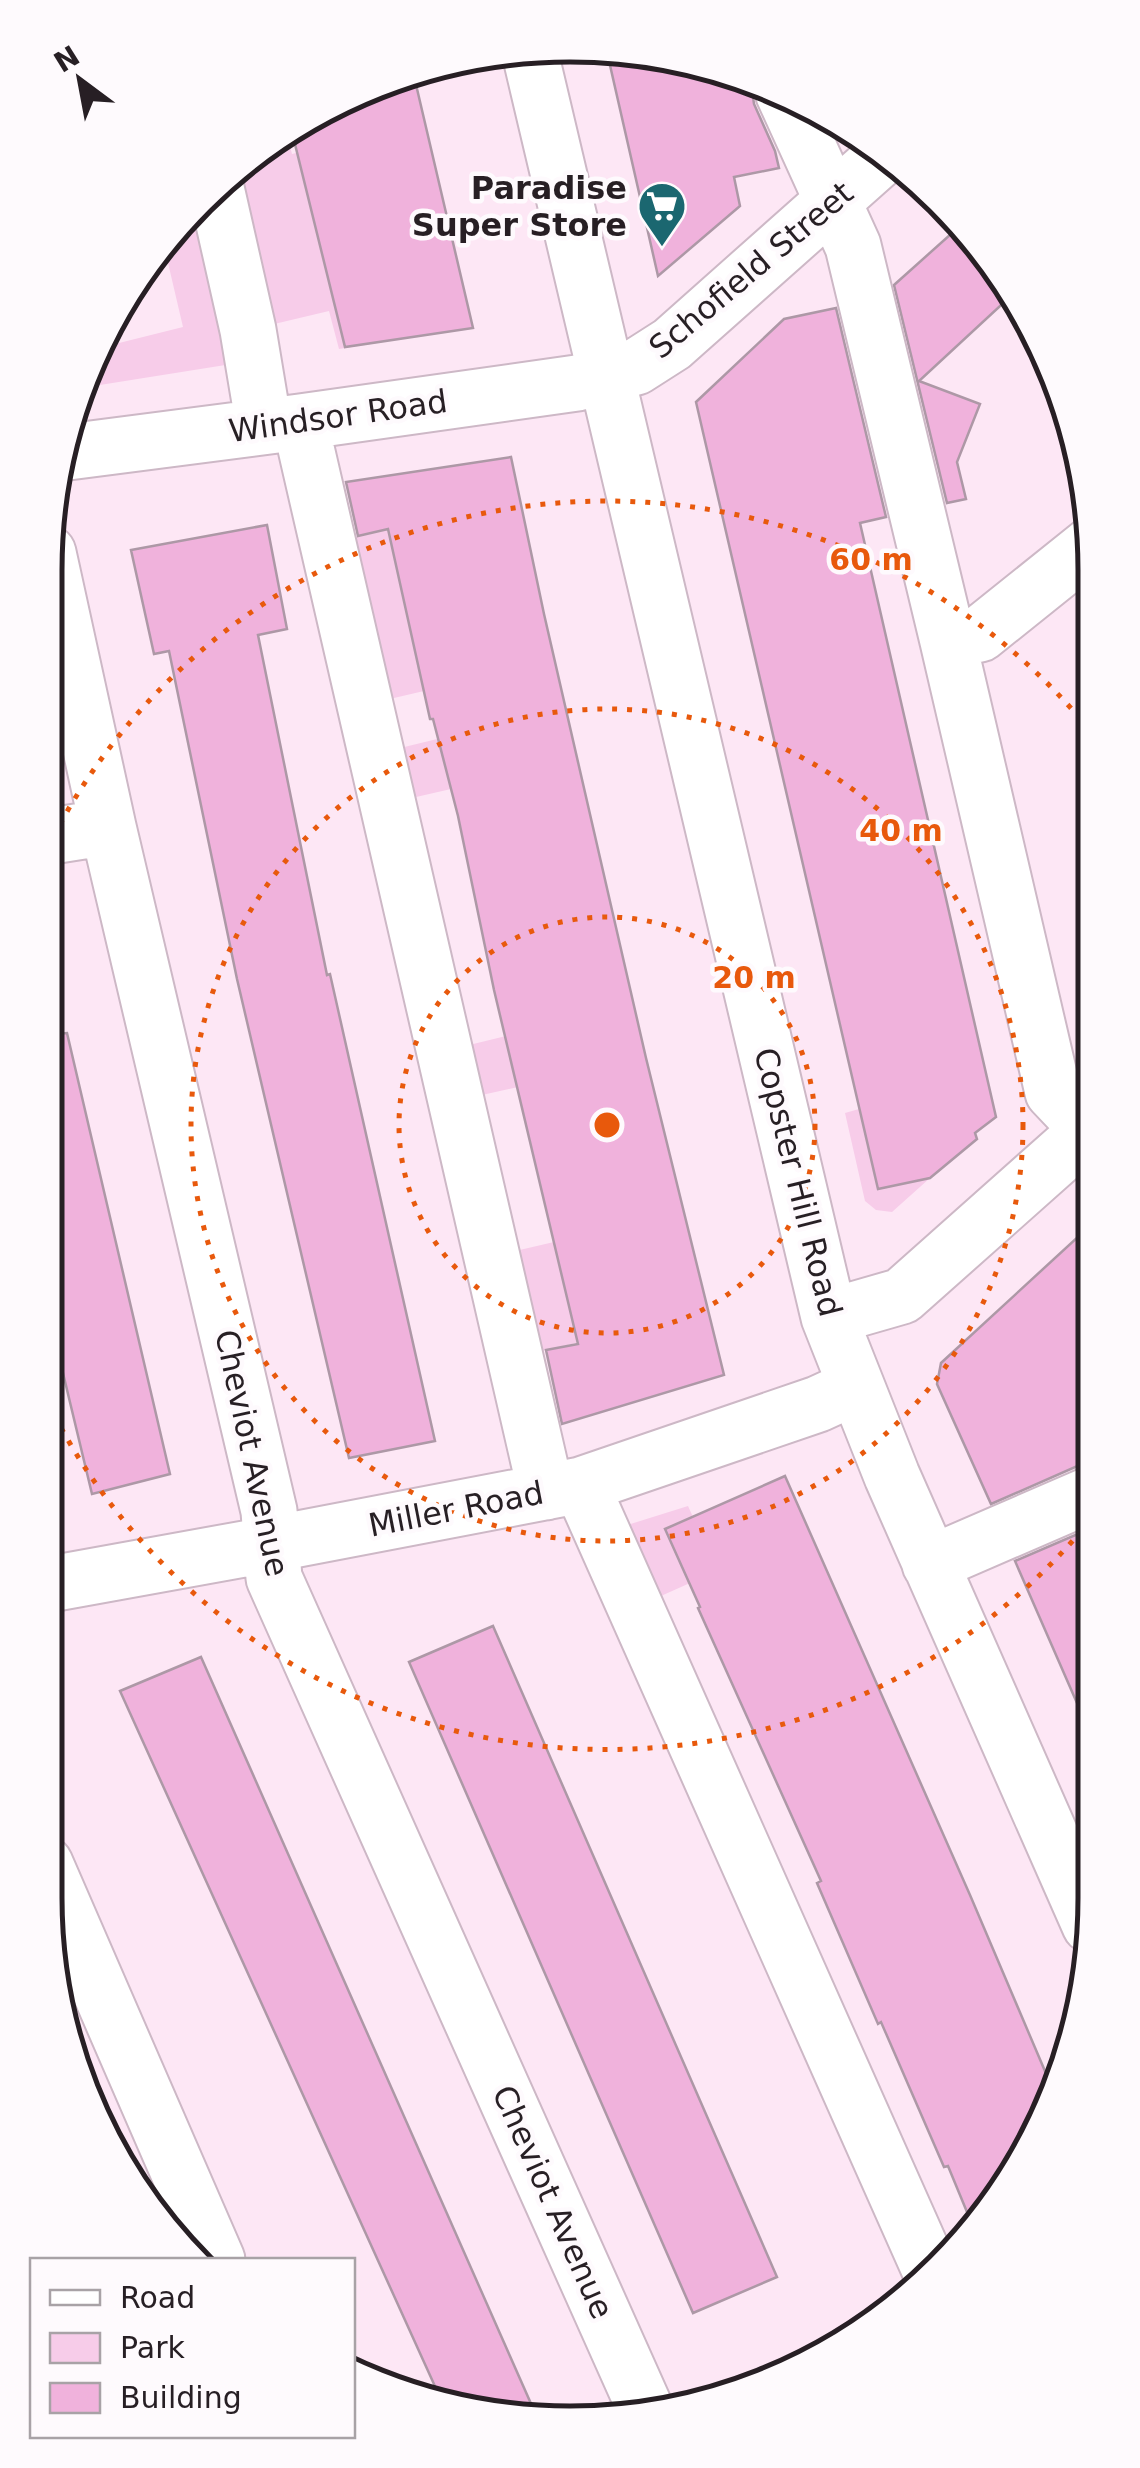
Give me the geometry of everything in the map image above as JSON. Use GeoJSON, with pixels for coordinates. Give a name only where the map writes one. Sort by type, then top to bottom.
{"type":"FeatureCollection","features":[{"type":"Feature","properties":{"kind":"street","name":"Copster Hill Road"},"geometry":{"type":"LineString","coordinates":[[533,64],[829,1317],[930,1564],[1078,1898]]}},
{"type":"Feature","properties":{"kind":"street"},"geometry":{"type":"LineString","coordinates":[[794,115],[854,246],[1053,1092],[1078,1116]]}},
{"type":"Feature","properties":{"kind":"street","name":"Schofield Street"},"geometry":{"type":"LineString","coordinates":[[607,374],[636,367],[672,344],[875,164]]}},
{"type":"Feature","properties":{"kind":"street"},"geometry":{"type":"LineString","coordinates":[[219,203],[252,346],[282,424],[563,1488],[926,2260]]}},
{"type":"Feature","properties":{"kind":"street","name":"Windsor Road"},"geometry":{"type":"LineString","coordinates":[[77,451],[577,383],[607,374]]}},
{"type":"Feature","properties":{"kind":"street"},"geometry":{"type":"LineString","coordinates":[[948,641],[980,634],[1077,555]]}},
{"type":"Feature","properties":{"kind":"street","name":"Cheviot Avenue"},"geometry":{"type":"LineString","coordinates":[[62,617],[266,1499],[274,1578],[641,2400]]}},
{"type":"Feature","properties":{"kind":"street"},"geometry":{"type":"LineString","coordinates":[[62,834],[108,827]]}},
{"type":"Feature","properties":{"kind":"street"},"geometry":{"type":"LineString","coordinates":[[829,1317],[902,1296],[1078,1140]]}},
{"type":"Feature","properties":{"kind":"street","name":"Miller Road"},"geometry":{"type":"LineString","coordinates":[[62,1582],[563,1488],[818,1404],[855,1387]]}},
{"type":"Feature","properties":{"kind":"street"},"geometry":{"type":"LineString","coordinates":[[930,1564],[1078,1500]]}},
{"type":"Feature","properties":{"kind":"street"},"geometry":{"type":"LineString","coordinates":[[62,1904],[216,2258]]}},
{"type":"Feature","properties":{"kind":"green space"},"geometry":{"type":"Polygon","coordinates":[[[290,147],[292,154],[304,151],[371,317],[377,343],[339,349],[329,311],[270,325],[236,187],[290,147]]]}},
{"type":"Feature","properties":{"kind":"green space"},"geometry":{"type":"Polygon","coordinates":[[[201,222],[238,363],[97,385],[116,344],[183,327],[167,260],[201,222]]]}},
{"type":"Feature","properties":{"kind":"green space"},"geometry":{"type":"Polygon","coordinates":[[[378,477],[424,691],[381,701],[343,540],[375,532],[378,477]]]}},
{"type":"Feature","properties":{"kind":"green space"},"geometry":{"type":"Polygon","coordinates":[[[470,731],[451,789],[403,800],[392,750],[470,731]]]}},
{"type":"Feature","properties":{"kind":"green space"},"geometry":{"type":"Polygon","coordinates":[[[506,1036],[550,1080],[473,1097],[461,1047],[506,1036]]]}},
{"type":"Feature","properties":{"kind":"green space"},"geometry":{"type":"Polygon","coordinates":[[[859,1109],[878,1189],[930,1178],[892,1212],[876,1210],[865,1201],[845,1113],[859,1109]]]}},
{"type":"Feature","properties":{"kind":"green space"},"geometry":{"type":"Polygon","coordinates":[[[554,1242],[580,1342],[534,1353],[511,1252],[554,1242]]]}},
{"type":"Feature","properties":{"kind":"green space"},"geometry":{"type":"Polygon","coordinates":[[[688,1506],[693,1517],[690,1583],[652,1600],[621,1527],[688,1506]]]}},
{"type":"Feature","properties":{"kind":"building"},"geometry":{"type":"Polygon","coordinates":[[[610,65],[669,72],[753,97],[779,168],[734,177],[740,206],[658,276],[610,65]]]}},
{"type":"Feature","properties":{"kind":"building"},"geometry":{"type":"Polygon","coordinates":[[[416,86],[473,328],[345,347],[295,144],[346,115],[416,86]]]}},
{"type":"Feature","properties":{"kind":"building"},"geometry":{"type":"Polygon","coordinates":[[[951,234],[1002,304],[919,381],[980,404],[957,462],[966,499],[947,503],[894,285],[951,234]]]}},
{"type":"Feature","properties":{"kind":"building"},"geometry":{"type":"Polygon","coordinates":[[[836,308],[886,517],[860,523],[996,1117],[975,1133],[977,1139],[930,1178],[878,1189],[696,402],[784,319],[836,308]]]}},
{"type":"Feature","properties":{"kind":"building"},"geometry":{"type":"Polygon","coordinates":[[[511,457],[646,1058],[724,1375],[562,1424],[546,1350],[578,1344],[494,990],[458,816],[430,719],[388,529],[358,536],[346,482],[511,457]]]}},
{"type":"Feature","properties":{"kind":"building"},"geometry":{"type":"Polygon","coordinates":[[[267,525],[287,629],[258,635],[327,975],[330,974],[435,1441],[349,1458],[237,979],[169,651],[154,654],[131,550],[267,525]]]}},
{"type":"Feature","properties":{"kind":"building"},"geometry":{"type":"Polygon","coordinates":[[[62,1033],[67,1033],[170,1474],[92,1494],[62,1369],[62,1033]]]}},
{"type":"Feature","properties":{"kind":"building"},"geometry":{"type":"Polygon","coordinates":[[[1078,1237],[1078,1466],[991,1504],[937,1384],[941,1363],[1078,1237]]]}},
{"type":"Feature","properties":{"kind":"building"},"geometry":{"type":"Polygon","coordinates":[[[785,1476],[1046,2074],[1010,2152],[968,2214],[881,2022],[878,2024],[817,1883],[821,1881],[665,1529],[785,1476]]]}},
{"type":"Feature","properties":{"kind":"building"},"geometry":{"type":"Polygon","coordinates":[[[1078,1534],[1078,1705],[1015,1561],[1078,1534]]]}},
{"type":"Feature","properties":{"kind":"building"},"geometry":{"type":"Polygon","coordinates":[[[493,1626],[777,2277],[693,2313],[409,1662],[493,1626]]]}},
{"type":"Feature","properties":{"kind":"building"},"geometry":{"type":"Polygon","coordinates":[[[201,1657],[531,2403],[435,2387],[120,1691],[201,1657]]]}},
{"type":"Feature","properties":{"kind":"place","name":"Paradise Super Store"},"geometry":{"type":"Point","coordinates":[662,248]}}]}
